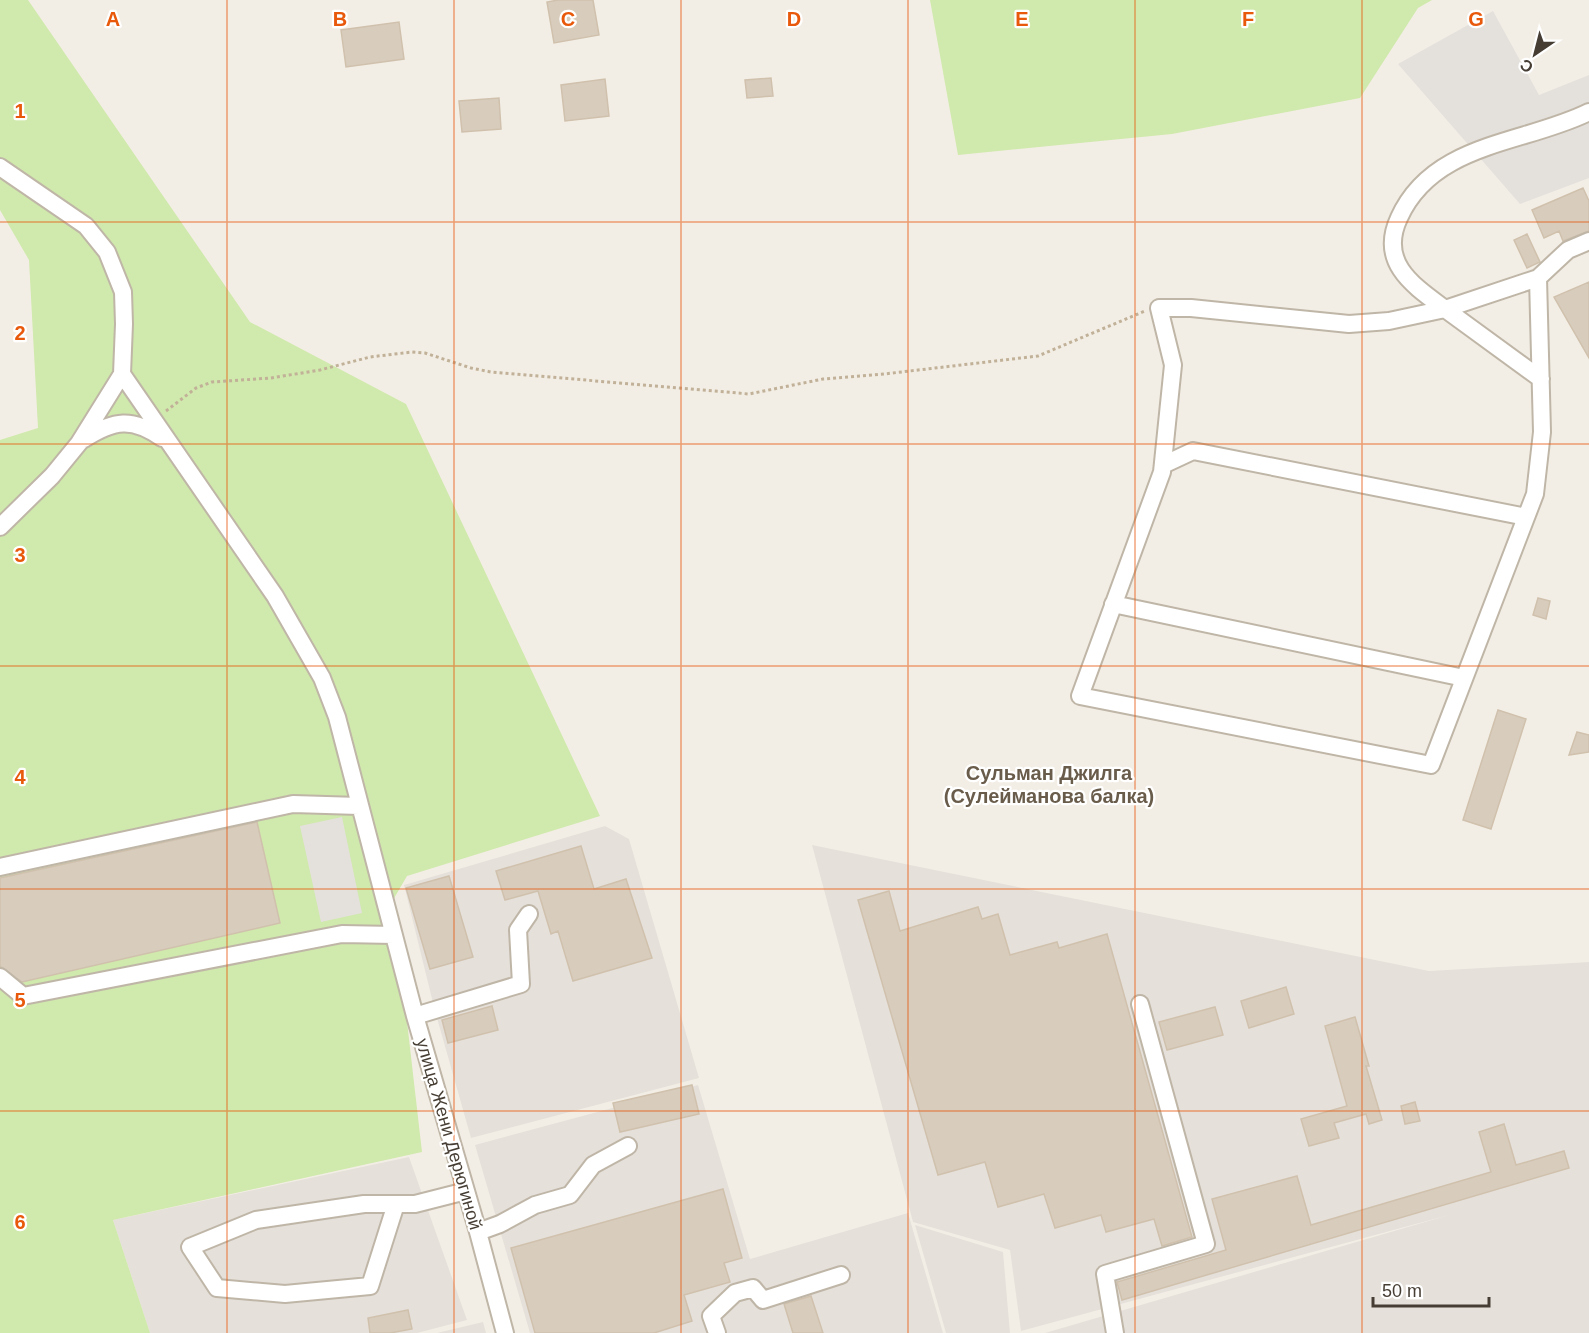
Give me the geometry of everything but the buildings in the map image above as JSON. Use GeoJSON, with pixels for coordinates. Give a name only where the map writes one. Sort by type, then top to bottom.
{"type":"FeatureCollection","features":[{"type":"Feature","properties":{"kind":"street"},"geometry":{"type":"LineString","coordinates":[[1541,379],[1412,285],[1395,259],[1393,243],[1396,224],[1403,208],[1433,175],[1460,158],[1589,112]]}},
{"type":"Feature","properties":{"kind":"street"},"geometry":{"type":"LineString","coordinates":[[0,167],[86,226],[106,252],[123,292],[124,324],[122,374],[79,443],[52,476],[0,527]]}},
{"type":"Feature","properties":{"kind":"street"},"geometry":{"type":"LineString","coordinates":[[1538,278],[1542,432],[1535,494],[1431,765],[1080,696],[1162,472],[1173,365],[1159,308],[1191,308],[1349,324],[1389,321],[1445,309],[1538,278],[1568,250],[1589,240]]}},
{"type":"Feature","properties":{"kind":"street","name":"улица Жени Дерюгиной"},"geometry":{"type":"LineString","coordinates":[[122,374],[275,596],[322,678],[337,717],[415,1016],[505,1333]]}},
{"type":"Feature","properties":{"kind":"street"},"geometry":{"type":"LineString","coordinates":[[79,443],[103,427],[126,422],[147,428],[167,442]]}},
{"type":"Feature","properties":{"kind":"street"},"geometry":{"type":"LineString","coordinates":[[1162,465],[1193,451],[1526,517]]}},
{"type":"Feature","properties":{"kind":"street"},"geometry":{"type":"LineString","coordinates":[[1113,604],[1464,678]]}},
{"type":"Feature","properties":{"kind":"street"},"geometry":{"type":"LineString","coordinates":[[0,867],[293,804],[359,806]]}},
{"type":"Feature","properties":{"kind":"street"},"geometry":{"type":"LineString","coordinates":[[415,1016],[521,984],[518,930],[529,914]]}},
{"type":"Feature","properties":{"kind":"street"},"geometry":{"type":"LineString","coordinates":[[0,977],[23,996],[342,934],[394,935]]}},
{"type":"Feature","properties":{"kind":"street"},"geometry":{"type":"LineString","coordinates":[[1115,1333],[1105,1274],[1206,1244],[1140,1004]]}},
{"type":"Feature","properties":{"kind":"street"},"geometry":{"type":"LineString","coordinates":[[478,1233],[535,1205],[570,1195],[593,1165],[628,1146]]}},
{"type":"Feature","properties":{"kind":"street"},"geometry":{"type":"LineString","coordinates":[[396,1204],[370,1286],[285,1294],[218,1288],[190,1247],[256,1220],[364,1204],[396,1204],[415,1204],[466,1191]]}},
{"type":"Feature","properties":{"kind":"street"},"geometry":{"type":"LineString","coordinates":[[717,1333],[711,1316],[735,1293],[753,1288],[763,1300],[841,1275]]}},
{"type":"Feature","properties":{"kind":"path"},"geometry":{"type":"LineString","coordinates":[[153,421],[196,388],[212,382],[271,378],[320,370],[370,357],[411,352],[425,353],[491,372],[749,394],[823,379],[1038,356],[1140,312],[1159,308]]}},
{"type":"Feature","properties":{"kind":"shaded area"},"geometry":{"type":"Polygon","coordinates":[[[1493,11],[1539,95],[1589,75],[1589,178],[1520,204],[1398,64],[1493,11]]]}},
{"type":"Feature","properties":{"kind":"shaded area"},"geometry":{"type":"Polygon","coordinates":[[[342,817],[362,913],[321,922],[300,826],[342,817]]]}},
{"type":"Feature","properties":{"kind":"shaded area"},"geometry":{"type":"Polygon","coordinates":[[[605,826],[629,839],[699,1078],[471,1138],[435,1011],[404,885],[605,826]]]}},
{"type":"Feature","properties":{"kind":"shaded area"},"geometry":{"type":"Polygon","coordinates":[[[812,845],[1429,971],[1589,962],[1589,1333],[1045,1333],[1449,1215],[1021,1331],[1010,1250],[913,1222],[812,845]]]}},
{"type":"Feature","properties":{"kind":"shaded area"},"geometry":{"type":"Polygon","coordinates":[[[698,1085],[750,1259],[908,1213],[943,1333],[530,1333],[475,1145],[698,1085]]]}},
{"type":"Feature","properties":{"kind":"shaded area"},"geometry":{"type":"Polygon","coordinates":[[[409,1157],[467,1320],[417,1333],[150,1333],[113,1220],[409,1157]]]}},
{"type":"Feature","properties":{"kind":"shaded area"},"geometry":{"type":"Polygon","coordinates":[[[915,1225],[1003,1252],[1010,1333],[946,1333],[915,1225]]]}},
{"type":"Feature","properties":{"kind":"shaded area"},"geometry":{"type":"Polygon","coordinates":[[[483,1322],[486,1333],[437,1333],[483,1322]]]}},
{"type":"Feature","properties":{"kind":"green space"},"geometry":{"type":"Polygon","coordinates":[[[0,0],[28,0],[250,322],[406,404],[600,816],[407,876],[393,900],[422,1152],[113,1220],[150,1333],[0,1333],[0,440],[38,428],[29,260],[0,210],[0,0]]]}},
{"type":"Feature","properties":{"kind":"green space"},"geometry":{"type":"Polygon","coordinates":[[[930,0],[1432,0],[1418,8],[1360,98],[1172,134],[958,155],[930,0]]]}},
{"type":"Feature","properties":{"kind":"district","name":"Сульман Джилга (Сулейманова балка)"},"geometry":{"type":"Point","coordinates":[1049,784]}}]}
